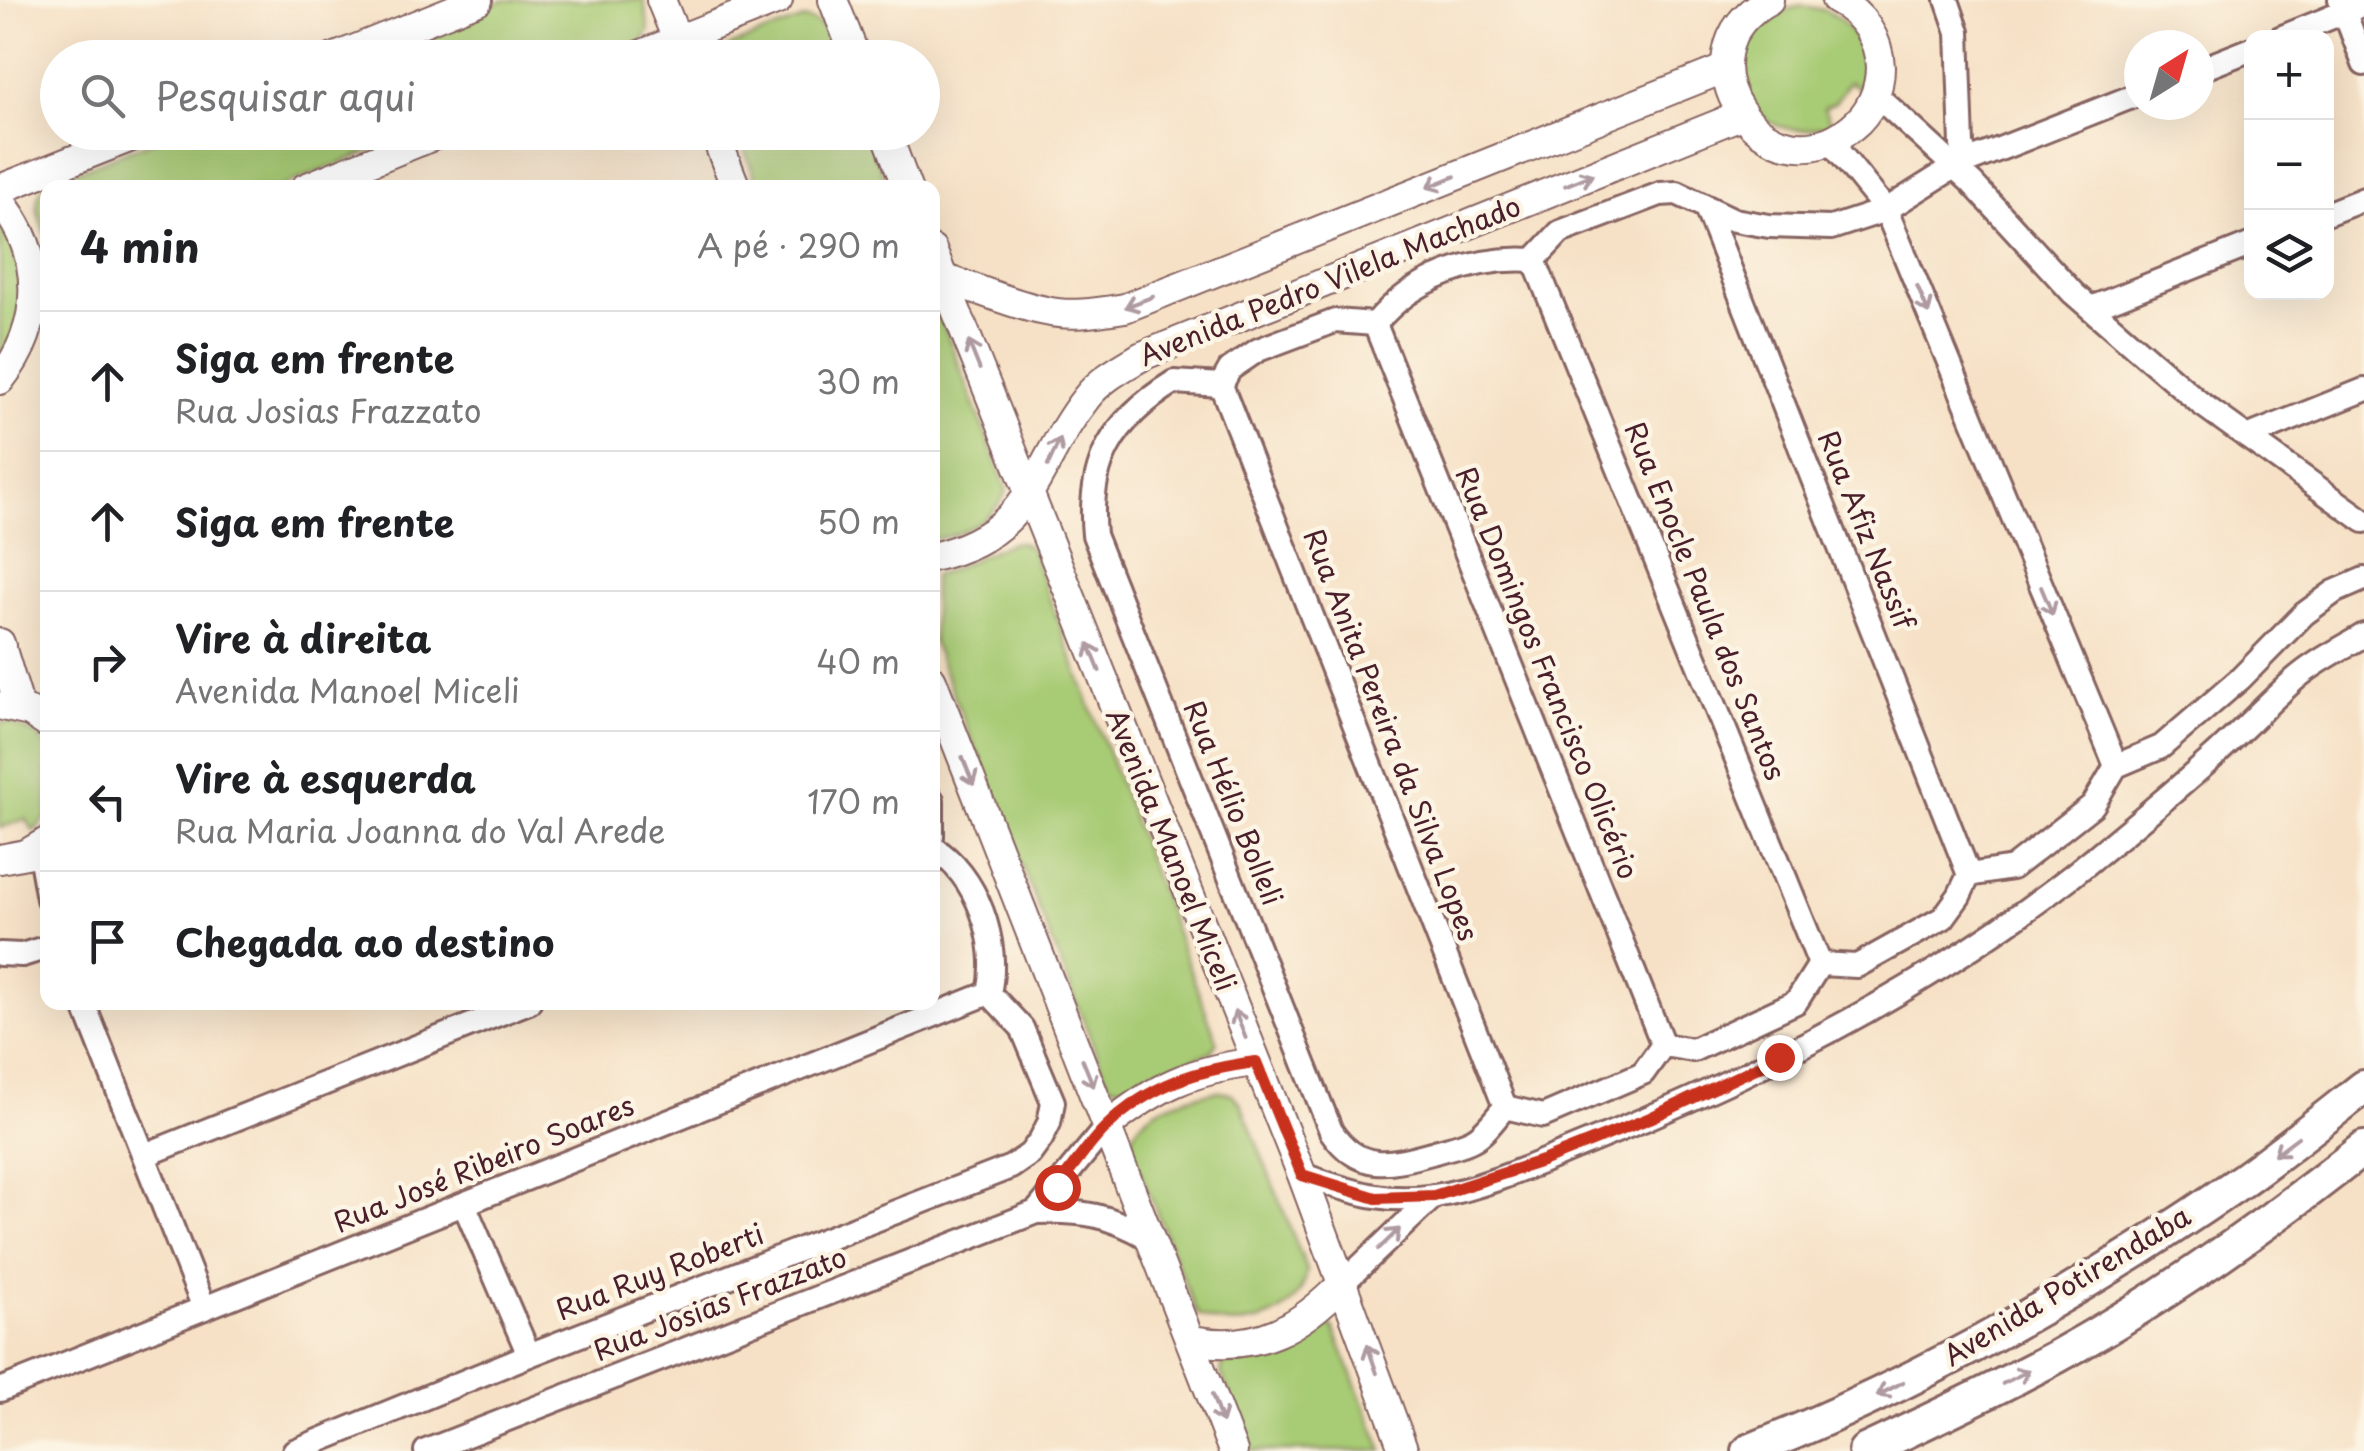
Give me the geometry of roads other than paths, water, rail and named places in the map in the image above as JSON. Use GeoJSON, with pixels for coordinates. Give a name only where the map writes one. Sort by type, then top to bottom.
{"type":"FeatureCollection","features":[{"type":"Feature","properties":{"kind":"main road","name":"Avenida Potirendaba"},"geometry":{"type":"LineString","coordinates":[[1750,1451],[1868,1400],[2059,1297],[2237,1184],[2364,1087]]}},
{"type":"Feature","properties":{"kind":"main road","name":"Avenida Potirendaba"},"geometry":{"type":"LineString","coordinates":[[1865,1451],[2057,1356],[2196,1272],[2364,1148]]}},
{"type":"Feature","properties":{"kind":"street"},"geometry":{"type":"LineString","coordinates":[[378,40],[478,0]]}},
{"type":"Feature","properties":{"kind":"street"},"geometry":{"type":"LineString","coordinates":[[661,0],[677,40]]}},
{"type":"Feature","properties":{"kind":"street"},"geometry":{"type":"LineString","coordinates":[[698,40],[778,0]]}},
{"type":"Feature","properties":{"kind":"street"},"geometry":{"type":"LineString","coordinates":[[833,0],[849,40]]}},
{"type":"Feature","properties":{"kind":"street"},"geometry":{"type":"LineString","coordinates":[[1769,0],[1737,10],[1726,68],[1730,92],[1741,115],[1751,125],[1774,140],[1802,146],[1830,141],[1858,123],[1876,95],[1880,65],[1872,36],[1854,12],[1836,0]]}},
{"type":"Feature","properties":{"kind":"street"},"geometry":{"type":"LineString","coordinates":[[1947,0],[1958,32],[1961,165]]}},
{"type":"Feature","properties":{"kind":"street"},"geometry":{"type":"LineString","coordinates":[[2297,30],[2349,5],[2364,64]]}},
{"type":"Feature","properties":{"kind":"street"},"geometry":{"type":"LineString","coordinates":[[2214,64],[2244,52]]}},
{"type":"Feature","properties":{"kind":"street","name":"Avenida Pedro Vilela Machado"},"geometry":{"type":"LineString","coordinates":[[940,278],[1048,312],[1086,314],[1125,308],[1726,68]]}},
{"type":"Feature","properties":{"kind":"street"},"geometry":{"type":"LineString","coordinates":[[1876,95],[1961,165],[2090,308],[2200,403],[2364,521]]}},
{"type":"Feature","properties":{"kind":"street"},"geometry":{"type":"LineString","coordinates":[[1221,385],[1230,369],[1258,350],[1335,321],[1375,324],[1400,296],[1416,288],[1488,260],[1534,260],[1560,232],[1660,194],[1677,193],[1734,220],[1805,229],[1830,228],[1886,210],[1961,165],[2124,100]]}},
{"type":"Feature","properties":{"kind":"street","name":"Avenida Pedro Vilela Machado"},"geometry":{"type":"LineString","coordinates":[[940,555],[957,552],[993,532],[1021,506],[1047,467],[1064,428],[1089,394],[1112,373],[1142,356],[1741,115]]}},
{"type":"Feature","properties":{"kind":"street"},"geometry":{"type":"LineString","coordinates":[[1830,141],[1886,210],[2116,766]]}},
{"type":"Feature","properties":{"kind":"street"},"geometry":{"type":"LineString","coordinates":[[0,189],[99,150]]}},
{"type":"Feature","properties":{"kind":"street"},"geometry":{"type":"LineString","coordinates":[[325,180],[399,150]]}},
{"type":"Feature","properties":{"kind":"street"},"geometry":{"type":"LineString","coordinates":[[721,150],[733,180]]}},
{"type":"Feature","properties":{"kind":"street"},"geometry":{"type":"LineString","coordinates":[[893,150],[905,180]]}},
{"type":"Feature","properties":{"kind":"street"},"geometry":{"type":"LineString","coordinates":[[2334,211],[2364,199]]}},
{"type":"Feature","properties":{"kind":"street"},"geometry":{"type":"LineString","coordinates":[[0,201],[18,226],[40,289]]}},
{"type":"Feature","properties":{"kind":"street","name":"Rua Afiz Nassif"},"geometry":{"type":"LineString","coordinates":[[1706,208],[1969,874]]}},
{"type":"Feature","properties":{"kind":"street"},"geometry":{"type":"LineString","coordinates":[[2090,308],[2244,247]]}},
{"type":"Feature","properties":{"kind":"street","name":"Rua Enocle Paula dos Santos"},"geometry":{"type":"LineString","coordinates":[[1534,260],[1820,964]]}},
{"type":"Feature","properties":{"kind":"street","name":"Avenida Manoel Miceli"},"geometry":{"type":"LineString","coordinates":[[940,282],[1302,1175],[1404,1451]]}},
{"type":"Feature","properties":{"kind":"street"},"geometry":{"type":"LineString","coordinates":[[0,380],[25,340],[40,295]]}},
{"type":"Feature","properties":{"kind":"street","name":"Rua Domingos Francisco Olicério"},"geometry":{"type":"LineString","coordinates":[[1375,324],[1663,1045]]}},
{"type":"Feature","properties":{"kind":"street","name":"Rua Hélio Bolleli"},"geometry":{"type":"LineString","coordinates":[[1221,385],[1174,382],[1131,414],[1112,436],[1094,485],[1094,535],[1331,1130],[1342,1148],[1381,1164],[1476,1140],[1505,1107]]}},
{"type":"Feature","properties":{"kind":"street","name":"Rua Anita Pereira da Silva Lopes"},"geometry":{"type":"LineString","coordinates":[[1221,385],[1505,1107]]}},
{"type":"Feature","properties":{"kind":"street"},"geometry":{"type":"LineString","coordinates":[[2247,437],[2364,390]]}},
{"type":"Feature","properties":{"kind":"street"},"geometry":{"type":"LineString","coordinates":[[1505,1107],[1543,1116],[1643,1073],[1663,1045],[1694,1050],[1796,1002],[1820,964],[1858,966],[1943,918],[1969,874],[2012,868],[2093,805],[2116,766],[2161,747],[2240,678],[2304,614],[2334,592],[2364,579]]}},
{"type":"Feature","properties":{"kind":"street"},"geometry":{"type":"LineString","coordinates":[[1302,1175],[1376,1198],[1434,1196],[1542,1161],[1650,1118],[1779,1057],[1892,998],[2072,876],[2206,764],[2296,678],[2364,635]]}},
{"type":"Feature","properties":{"kind":"street"},"geometry":{"type":"LineString","coordinates":[[0,643],[10,707],[40,720]]}},
{"type":"Feature","properties":{"kind":"street"},"geometry":{"type":"LineString","coordinates":[[940,700],[1233,1451]]}},
{"type":"Feature","properties":{"kind":"street"},"geometry":{"type":"LineString","coordinates":[[0,859],[26,854],[40,846]]}},
{"type":"Feature","properties":{"kind":"street"},"geometry":{"type":"LineString","coordinates":[[940,852],[966,875],[994,950],[989,993]]}},
{"type":"Feature","properties":{"kind":"street"},"geometry":{"type":"LineString","coordinates":[[0,954],[22,955],[40,949]]}},
{"type":"Feature","properties":{"kind":"street","name":"Rua Ruy Roberti"},"geometry":{"type":"LineString","coordinates":[[294,1451],[1011,1167],[1030,1154],[1041,1139],[1053,1102],[1022,1028],[989,993]]}},
{"type":"Feature","properties":{"kind":"street","name":"Rua José Ribeiro Soares"},"geometry":{"type":"LineString","coordinates":[[0,1390],[989,993]]}},
{"type":"Feature","properties":{"kind":"street"},"geometry":{"type":"LineString","coordinates":[[87,1010],[204,1308]]}},
{"type":"Feature","properties":{"kind":"street"},"geometry":{"type":"LineString","coordinates":[[145,1155],[509,1010]]}},
{"type":"Feature","properties":{"kind":"street"},"geometry":{"type":"LineString","coordinates":[[1107,1126],[1142,1098],[1177,1079],[1216,1067],[1256,1062]]}},
{"type":"Feature","properties":{"kind":"street","name":"Rua Josias Frazzato"},"geometry":{"type":"LineString","coordinates":[[1036,1212],[1107,1126]]}},
{"type":"Feature","properties":{"kind":"street"},"geometry":{"type":"LineString","coordinates":[[1192,1340],[1220,1346],[1248,1342],[1287,1328],[1316,1311],[1434,1196]]}},
{"type":"Feature","properties":{"kind":"street"},"geometry":{"type":"LineString","coordinates":[[464,1204],[529,1355]]}},
{"type":"Feature","properties":{"kind":"street","name":"Rua Josias Frazzato"},"geometry":{"type":"LineString","coordinates":[[426,1451],[1036,1212],[1078,1210],[1119,1221],[1150,1238]]}}]}
